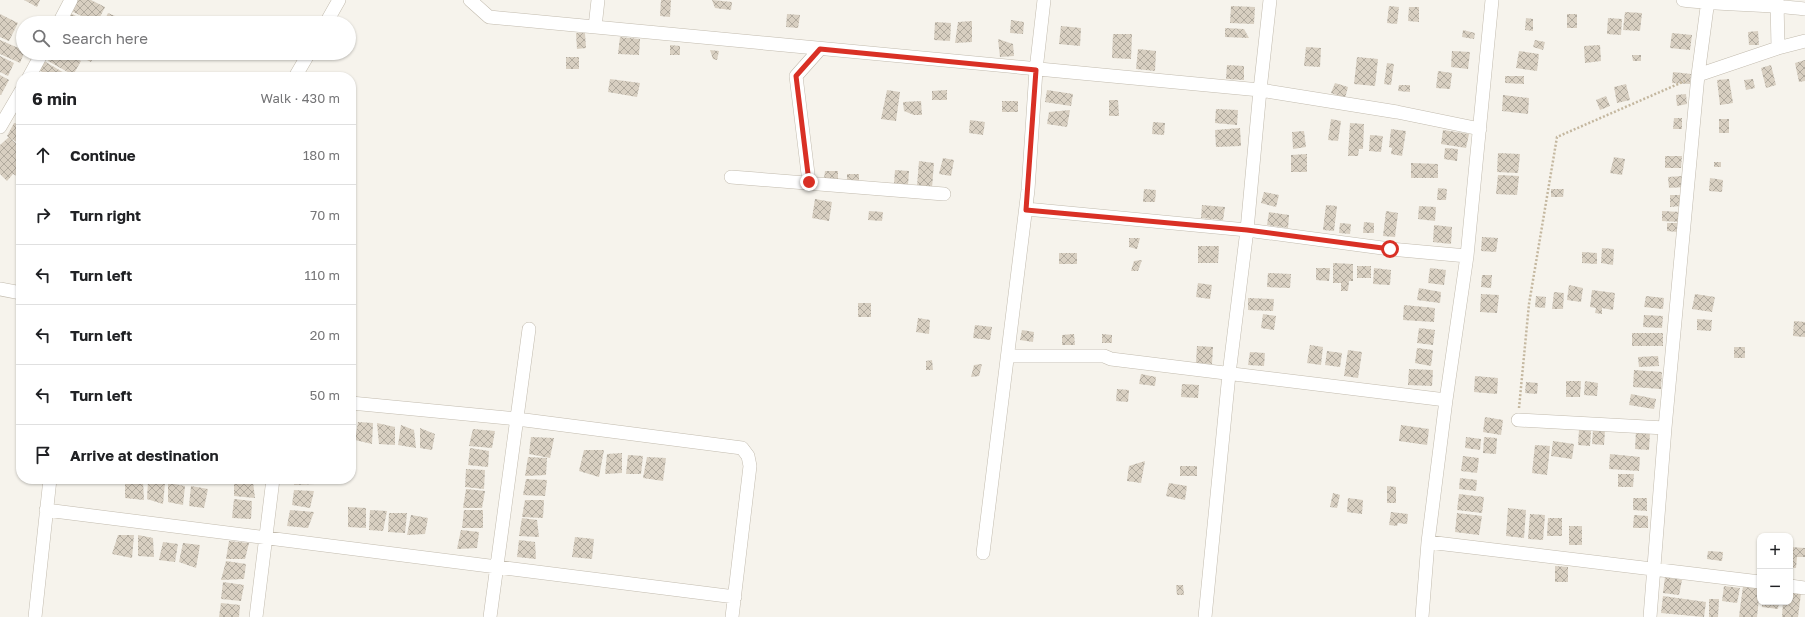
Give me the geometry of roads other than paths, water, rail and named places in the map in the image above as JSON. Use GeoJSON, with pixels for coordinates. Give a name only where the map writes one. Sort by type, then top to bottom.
{"type":"FeatureCollection","features":[{"type":"Feature","properties":{"kind":"street"},"geometry":{"type":"LineString","coordinates":[[63,16],[71,0]]}},
{"type":"Feature","properties":{"kind":"street"},"geometry":{"type":"LineString","coordinates":[[330,16],[339,0]]}},
{"type":"Feature","properties":{"kind":"street"},"geometry":{"type":"LineString","coordinates":[[470,0],[489,17],[1036,70],[1260,90],[1397,112],[1480,129]]}},
{"type":"Feature","properties":{"kind":"street"},"geometry":{"type":"LineString","coordinates":[[595,27],[598,0]]}},
{"type":"Feature","properties":{"kind":"street"},"geometry":{"type":"LineString","coordinates":[[983,554],[1026,210],[1036,70],[1044,0]]}},
{"type":"Feature","properties":{"kind":"street"},"geometry":{"type":"LineString","coordinates":[[1205,617],[1229,374],[1247,230],[1270,0]]}},
{"type":"Feature","properties":{"kind":"street"},"geometry":{"type":"LineString","coordinates":[[1422,617],[1428,542],[1446,400],[1467,256],[1492,0]]}},
{"type":"Feature","properties":{"kind":"street"},"geometry":{"type":"LineString","coordinates":[[1683,0],[1708,2],[1777,3],[1805,9]]}},
{"type":"Feature","properties":{"kind":"street"},"geometry":{"type":"LineString","coordinates":[[1650,617],[1665,428],[1698,76],[1708,2]]}},
{"type":"Feature","properties":{"kind":"street"},"geometry":{"type":"LineString","coordinates":[[1777,3],[1778,48]]}},
{"type":"Feature","properties":{"kind":"street"},"geometry":{"type":"LineString","coordinates":[[1698,76],[1778,48],[1805,41]]}},
{"type":"Feature","properties":{"kind":"street"},"geometry":{"type":"LineString","coordinates":[[809,182],[796,76],[820,49]]}},
{"type":"Feature","properties":{"kind":"street"},"geometry":{"type":"LineString","coordinates":[[32,72],[38,60]]}},
{"type":"Feature","properties":{"kind":"street"},"geometry":{"type":"LineString","coordinates":[[298,72],[305,60]]}},
{"type":"Feature","properties":{"kind":"street"},"geometry":{"type":"LineString","coordinates":[[0,127],[16,100]]}},
{"type":"Feature","properties":{"kind":"street"},"geometry":{"type":"LineString","coordinates":[[731,177],[809,182],[944,194]]}},
{"type":"Feature","properties":{"kind":"street"},"geometry":{"type":"LineString","coordinates":[[1026,210],[1247,230],[1390,249],[1467,256]]}},
{"type":"Feature","properties":{"kind":"street"},"geometry":{"type":"LineString","coordinates":[[0,289],[16,292]]}},
{"type":"Feature","properties":{"kind":"street"},"geometry":{"type":"LineString","coordinates":[[490,617],[529,329]]}},
{"type":"Feature","properties":{"kind":"street"},"geometry":{"type":"LineString","coordinates":[[1008,356],[1104,356],[1111,359],[1446,400]]}},
{"type":"Feature","properties":{"kind":"street"},"geometry":{"type":"LineString","coordinates":[[356,403],[517,419],[735,447],[745,451],[748,456],[750,466],[732,617]]}},
{"type":"Feature","properties":{"kind":"street"},"geometry":{"type":"LineString","coordinates":[[1518,420],[1665,428]]}},
{"type":"Feature","properties":{"kind":"street"},"geometry":{"type":"LineString","coordinates":[[35,617],[49,484]]}},
{"type":"Feature","properties":{"kind":"street"},"geometry":{"type":"LineString","coordinates":[[256,617],[272,484]]}},
{"type":"Feature","properties":{"kind":"street"},"geometry":{"type":"LineString","coordinates":[[46,510],[735,597]]}},
{"type":"Feature","properties":{"kind":"street"},"geometry":{"type":"LineString","coordinates":[[1428,542],[1757,582]]}},
{"type":"Feature","properties":{"kind":"street"},"geometry":{"type":"LineString","coordinates":[[1793,586],[1805,588]]}}]}
